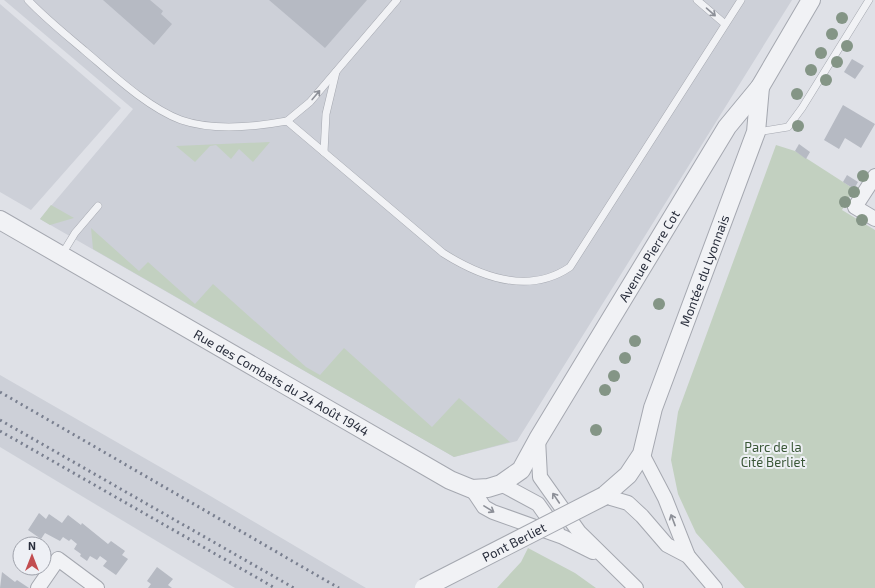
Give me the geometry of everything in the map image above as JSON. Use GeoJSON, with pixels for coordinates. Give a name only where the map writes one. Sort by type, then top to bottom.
{"type":"FeatureCollection","features":[{"type":"Feature","properties":{"kind":"street","name":"Avenue Pierre Cot"},"geometry":{"type":"LineString","coordinates":[[472,489],[488,488],[501,484],[522,470],[538,439],[727,127],[760,87],[811,0]]}},
{"type":"Feature","properties":{"kind":"street","name":"Montée du Lyonnais"},"geometry":{"type":"LineString","coordinates":[[604,496],[628,475],[642,454],[653,408],[756,132],[760,87]]}},
{"type":"Feature","properties":{"kind":"street"},"geometry":{"type":"LineString","coordinates":[[875,176],[855,207],[875,219]]}},
{"type":"Feature","properties":{"kind":"street","name":"Rue des Combats du 24 Août 1944"},"geometry":{"type":"LineString","coordinates":[[0,220],[450,480],[472,489]]}},
{"type":"Feature","properties":{"kind":"street"},"geometry":{"type":"LineString","coordinates":[[538,439],[540,477],[579,532],[636,588]]}},
{"type":"Feature","properties":{"kind":"street"},"geometry":{"type":"LineString","coordinates":[[642,454],[665,498],[688,556],[716,588]]}},
{"type":"Feature","properties":{"kind":"street"},"geometry":{"type":"LineString","coordinates":[[501,484],[538,504],[552,526],[563,537]]}},
{"type":"Feature","properties":{"kind":"street"},"geometry":{"type":"LineString","coordinates":[[472,489],[484,507],[493,512],[563,537],[608,560]]}},
{"type":"Feature","properties":{"kind":"street"},"geometry":{"type":"LineString","coordinates":[[604,496],[628,503],[642,516],[667,545],[688,556]]}},
{"type":"Feature","properties":{"kind":"street","name":"Pont Berliet"},"geometry":{"type":"LineString","coordinates":[[424,588],[604,496]]}},
{"type":"Feature","properties":{"kind":"street"},"geometry":{"type":"LineString","coordinates":[[38,588],[58,559],[98,588]]}},
{"type":"Feature","properties":{"kind":"lane"},"geometry":{"type":"LineString","coordinates":[[28,0],[121,82],[167,113],[181,120],[195,123],[228,126],[262,125],[287,121],[310,102],[397,0]]}},
{"type":"Feature","properties":{"kind":"lane"},"geometry":{"type":"LineString","coordinates":[[697,0],[725,24]]}},
{"type":"Feature","properties":{"kind":"lane"},"geometry":{"type":"LineString","coordinates":[[287,121],[443,253],[463,266],[489,276],[514,281],[539,280],[557,276],[570,268],[741,0]]}},
{"type":"Feature","properties":{"kind":"lane"},"geometry":{"type":"LineString","coordinates":[[756,132],[788,127],[802,108],[869,0]]}},
{"type":"Feature","properties":{"kind":"lane"},"geometry":{"type":"LineString","coordinates":[[324,152],[326,114],[336,70]]}},
{"type":"Feature","properties":{"kind":"lane"},"geometry":{"type":"LineString","coordinates":[[61,256],[75,232],[98,206]]}},
{"type":"Feature","properties":{"kind":"shaded area"},"geometry":{"type":"Polygon","coordinates":[[[4,0],[792,0],[517,441],[454,457],[40,219],[133,109],[4,0]]]}},
{"type":"Feature","properties":{"kind":"shaded area"},"geometry":{"type":"Polygon","coordinates":[[[0,4],[121,108],[31,210],[0,192],[0,4]]]}},
{"type":"Feature","properties":{"kind":"shaded area"},"geometry":{"type":"Polygon","coordinates":[[[0,375],[207,494],[366,588],[235,588],[0,447],[0,375]]]}},
{"type":"Feature","properties":{"kind":"green space"},"geometry":{"type":"Polygon","coordinates":[[[270,142],[253,162],[239,149],[231,159],[216,145],[210,146],[195,162],[176,146],[270,142]]]}},
{"type":"Feature","properties":{"kind":"green space","name":"Parc de la Cité Berliet"},"geometry":{"type":"Polygon","coordinates":[[[776,145],[795,151],[854,189],[842,210],[875,230],[875,588],[745,588],[696,533],[678,494],[671,460],[678,412],[776,145]]]}},
{"type":"Feature","properties":{"kind":"green space"},"geometry":{"type":"Polygon","coordinates":[[[51,205],[74,218],[50,225],[40,219],[51,205]]]}},
{"type":"Feature","properties":{"kind":"green space"},"geometry":{"type":"Polygon","coordinates":[[[91,228],[139,271],[148,262],[195,304],[213,284],[306,367],[320,375],[344,348],[432,427],[459,398],[510,442],[454,457],[93,249],[91,228]]]}},
{"type":"Feature","properties":{"kind":"green space"},"geometry":{"type":"Polygon","coordinates":[[[528,548],[575,573],[596,588],[497,588],[521,562],[528,548]]]}},
{"type":"Feature","properties":{"kind":"building"},"geometry":{"type":"Polygon","coordinates":[[[103,0],[150,0],[163,11],[161,14],[172,24],[154,45],[103,0]]]}},
{"type":"Feature","properties":{"kind":"building"},"geometry":{"type":"Polygon","coordinates":[[[269,0],[367,0],[325,48],[269,0]]]}},
{"type":"Feature","properties":{"kind":"building"},"geometry":{"type":"Polygon","coordinates":[[[852,59],[864,66],[855,79],[844,72],[852,59]]]}},
{"type":"Feature","properties":{"kind":"building"},"geometry":{"type":"Polygon","coordinates":[[[843,105],[875,124],[861,148],[845,138],[839,149],[824,140],[843,105]]]}},
{"type":"Feature","properties":{"kind":"building"},"geometry":{"type":"Polygon","coordinates":[[[799,144],[810,152],[806,159],[795,151],[799,144]]]}},
{"type":"Feature","properties":{"kind":"building"},"geometry":{"type":"Polygon","coordinates":[[[847,175],[858,182],[854,189],[843,182],[847,175]]]}},
{"type":"Feature","properties":{"kind":"building"},"geometry":{"type":"Polygon","coordinates":[[[39,513],[46,519],[49,514],[62,523],[68,515],[81,525],[82,523],[108,544],[111,541],[125,551],[122,555],[128,559],[116,575],[103,566],[107,561],[100,556],[97,560],[90,556],[87,561],[80,556],[81,554],[74,549],[77,544],[71,539],[69,541],[63,537],[60,541],[45,533],[43,536],[37,536],[28,530],[39,513]]]}},
{"type":"Feature","properties":{"kind":"building"},"geometry":{"type":"Polygon","coordinates":[[[157,567],[173,579],[168,585],[172,588],[148,588],[151,584],[147,581],[157,567]]]}},
{"type":"Feature","properties":{"kind":"building"},"geometry":{"type":"Polygon","coordinates":[[[2,572],[15,582],[17,580],[29,588],[0,588],[2,572]]]}},
{"type":"Feature","properties":{"kind":"railway"},"geometry":{"type":"LineString","coordinates":[[0,392],[339,588]]}},
{"type":"Feature","properties":{"kind":"railway"},"geometry":{"type":"LineString","coordinates":[[0,420],[294,588]]}},
{"type":"Feature","properties":{"kind":"railway"},"geometry":{"type":"LineString","coordinates":[[0,431],[275,588]]}}]}
